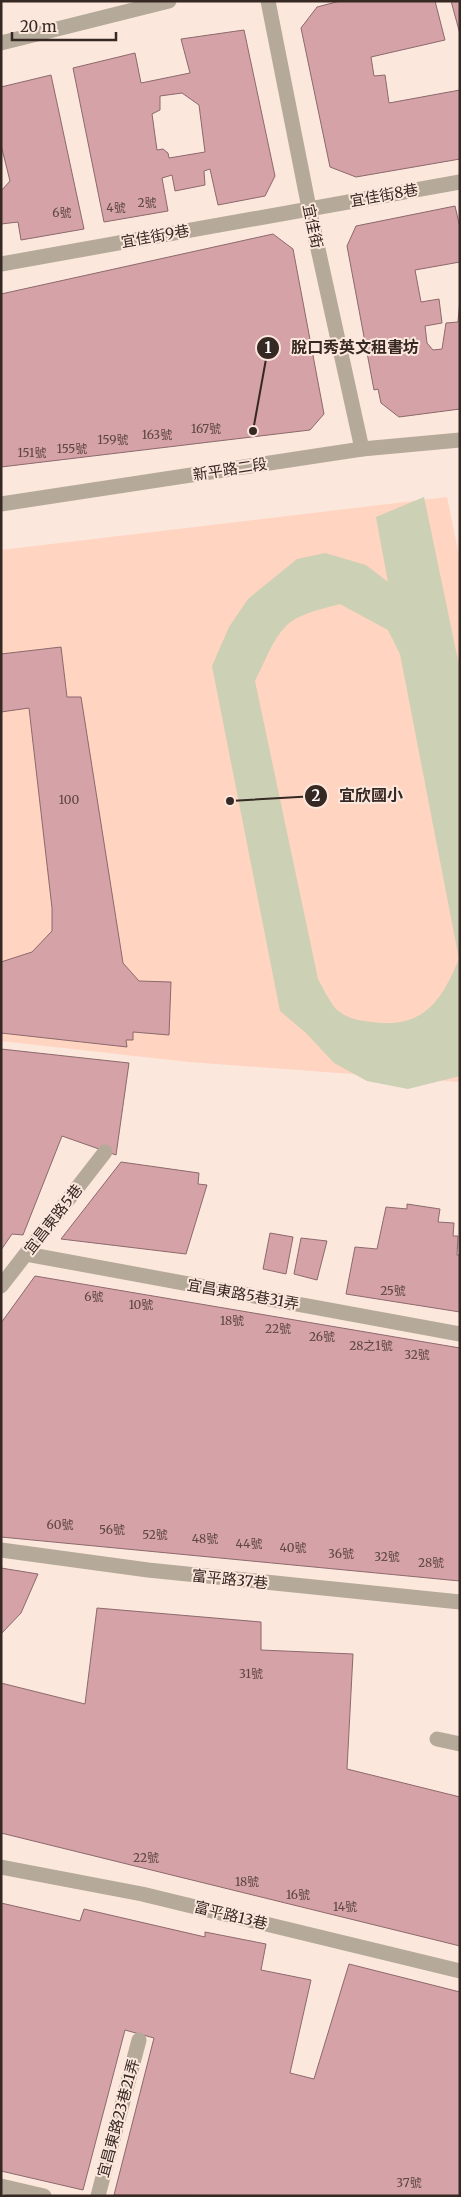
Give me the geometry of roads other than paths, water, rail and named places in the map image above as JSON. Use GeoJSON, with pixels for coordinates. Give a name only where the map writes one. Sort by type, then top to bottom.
{"type":"FeatureCollection","features":[{"type":"Feature","properties":{"kind":"street"},"geometry":{"type":"LineString","coordinates":[[1,43],[169,1]]}},
{"type":"Feature","properties":{"kind":"street","name":"宜佳街"},"geometry":{"type":"LineString","coordinates":[[268,1],[308,208],[362,449]]}},
{"type":"Feature","properties":{"kind":"street","name":"宜佳街8巷"},"geometry":{"type":"LineString","coordinates":[[308,208],[460,182]]}},
{"type":"Feature","properties":{"kind":"street","name":"宜佳街9巷"},"geometry":{"type":"LineString","coordinates":[[1,264],[308,208]]}},
{"type":"Feature","properties":{"kind":"street","name":"新平路二段"},"geometry":{"type":"LineString","coordinates":[[1,504],[362,449],[460,440]]}},
{"type":"Feature","properties":{"kind":"street","name":"宜昌東路5巷"},"geometry":{"type":"LineString","coordinates":[[1,1286],[106,1152]]}},
{"type":"Feature","properties":{"kind":"street","name":"宜昌東路5巷31弄"},"geometry":{"type":"LineString","coordinates":[[26,1254],[460,1334]]}},
{"type":"Feature","properties":{"kind":"street","name":"富平路37巷"},"geometry":{"type":"LineString","coordinates":[[1,1550],[148,1570],[460,1602]]}},
{"type":"Feature","properties":{"kind":"street"},"geometry":{"type":"LineString","coordinates":[[437,1739],[460,1744]]}},
{"type":"Feature","properties":{"kind":"street","name":"富平路13巷"},"geometry":{"type":"LineString","coordinates":[[1,1867],[142,1894],[460,1971]]}},
{"type":"Feature","properties":{"kind":"street","name":"宜昌東路23巷21弄"},"geometry":{"type":"LineString","coordinates":[[98,2196],[139,2040]]}},
{"type":"Feature","properties":{"kind":"street"},"geometry":{"type":"LineString","coordinates":[[1,2186],[44,2196]]}},
{"type":"Feature","properties":{"kind":"place","name":"脫口秀英文租書坊"},"geometry":{"type":"Point","coordinates":[253,431]}},
{"type":"Feature","properties":{"kind":"place","name":"宜欣國小"},"geometry":{"type":"Point","coordinates":[230,801]}}]}
